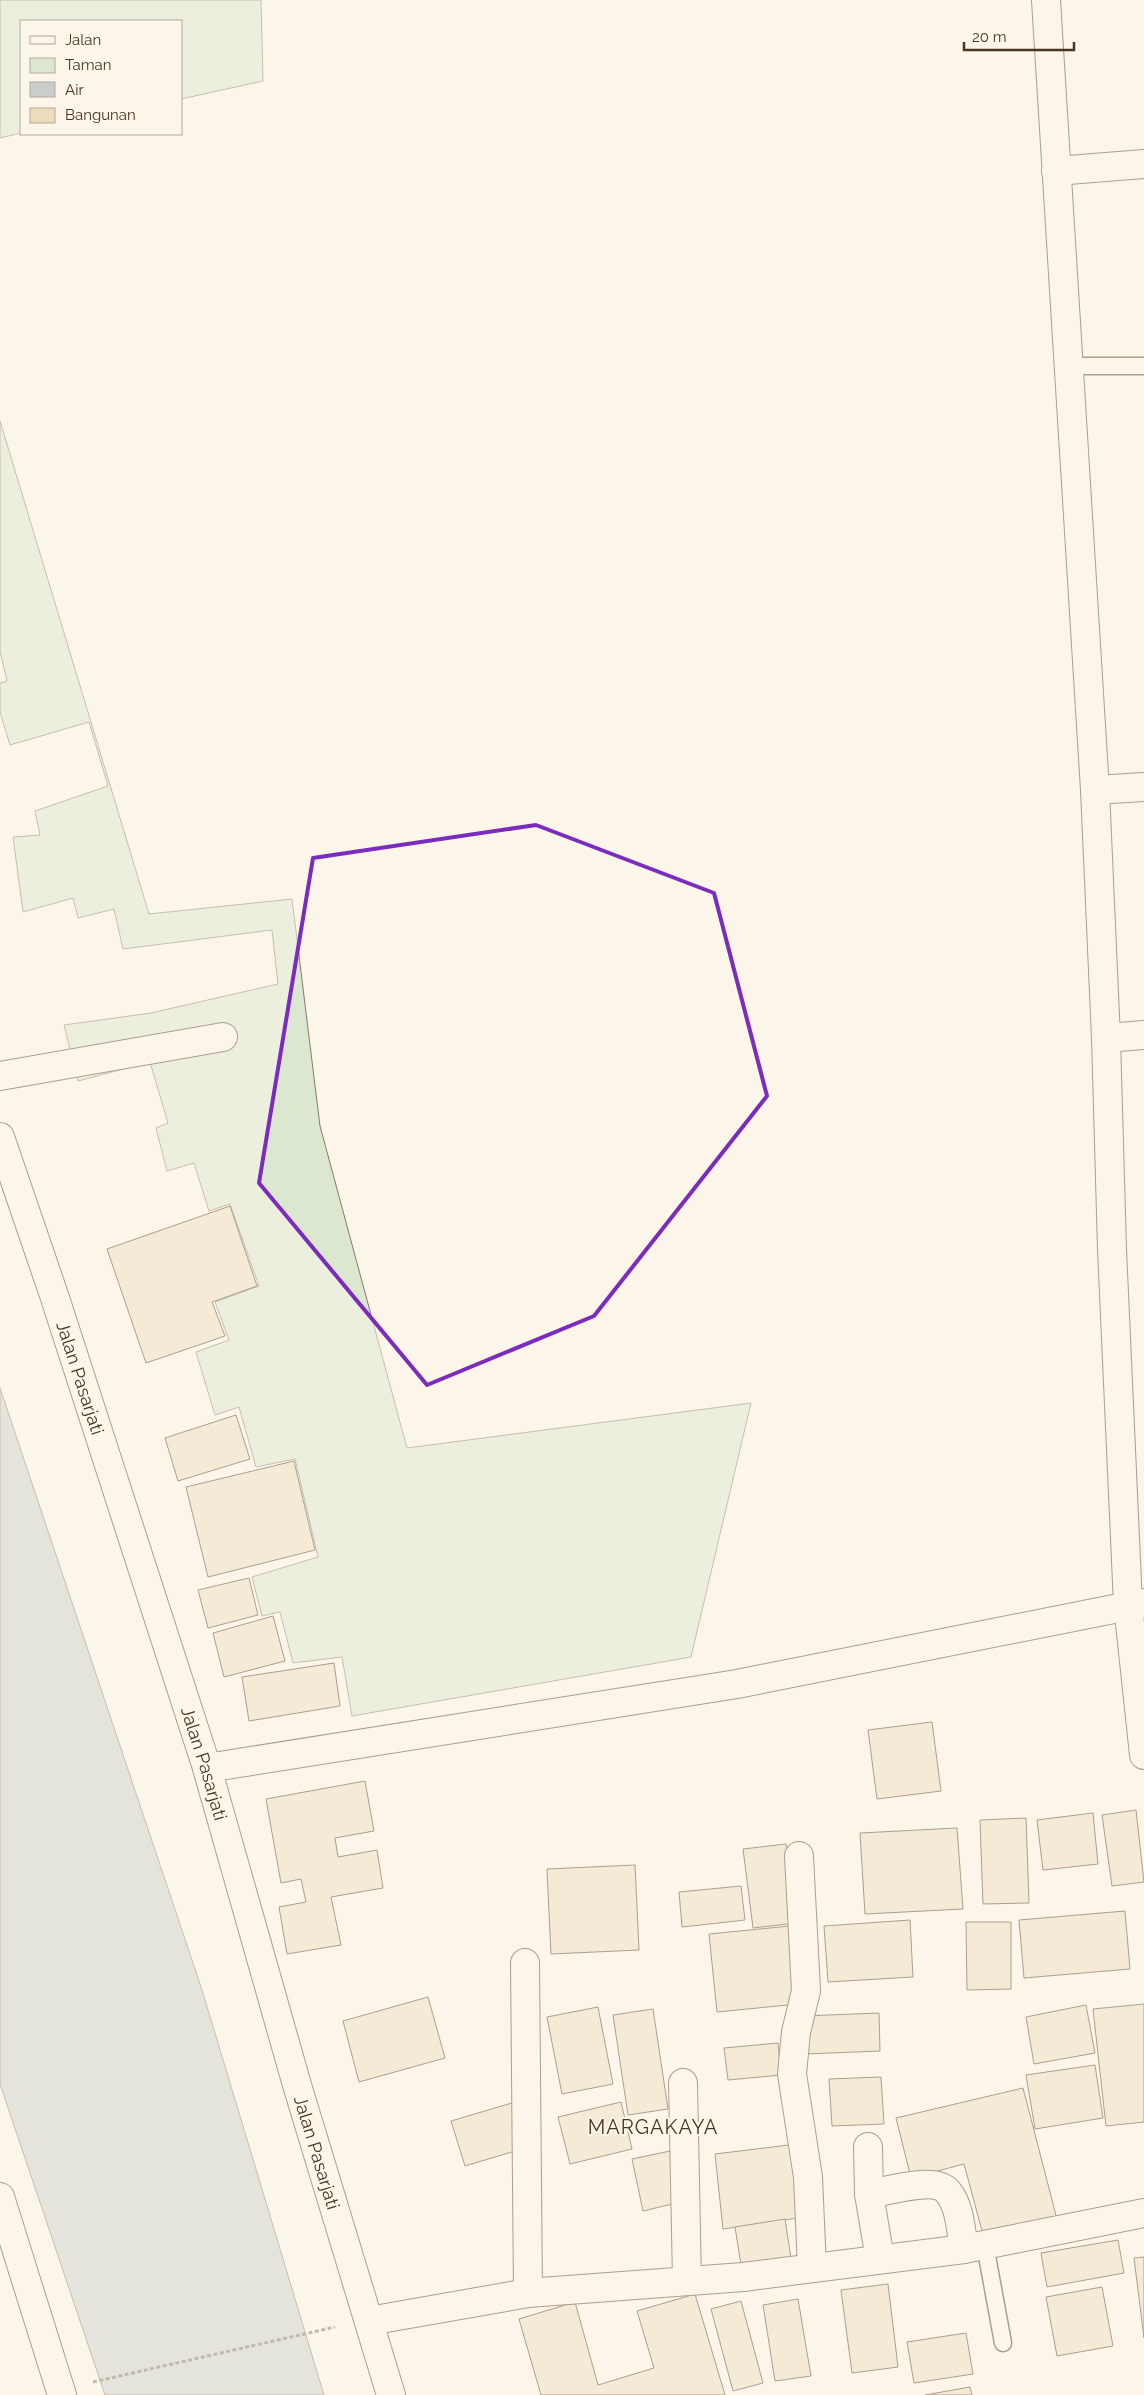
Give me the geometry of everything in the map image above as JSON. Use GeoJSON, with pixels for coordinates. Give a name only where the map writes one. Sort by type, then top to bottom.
{"type":"FeatureCollection","features":[{"type":"Feature","properties":{"kind":"street"},"geometry":{"type":"LineString","coordinates":[[1046,0],[1096,790],[1106,1038],[1112,1259],[1136,1604],[1144,1755]]}},
{"type":"Feature","properties":{"kind":"street"},"geometry":{"type":"LineString","coordinates":[[1056,171],[1144,164]]}},
{"type":"Feature","properties":{"kind":"street"},"geometry":{"type":"LineString","coordinates":[[1096,790],[1144,787]]}},
{"type":"Feature","properties":{"kind":"street"},"geometry":{"type":"LineString","coordinates":[[1106,1038],[1144,1035]]}},
{"type":"Feature","properties":{"kind":"street"},"geometry":{"type":"LineString","coordinates":[[0,1076],[223,1037]]}},
{"type":"Feature","properties":{"kind":"street","name":"Jalan Pasarjati"},"geometry":{"type":"LineString","coordinates":[[0,1137],[57,1304],[207,1768],[297,2085],[391,2395]]}},
{"type":"Feature","properties":{"kind":"street"},"geometry":{"type":"LineString","coordinates":[[207,1768],[736,1684],[1136,1604]]}},
{"type":"Feature","properties":{"kind":"street"},"geometry":{"type":"LineString","coordinates":[[799,1856],[806,1991],[796,2032],[792,2074],[808,2177],[812,2268]]}},
{"type":"Feature","properties":{"kind":"street"},"geometry":{"type":"LineString","coordinates":[[525,1963],[528,2293]]}},
{"type":"Feature","properties":{"kind":"street"},"geometry":{"type":"LineString","coordinates":[[683,2083],[688,2281]]}},
{"type":"Feature","properties":{"kind":"street"},"geometry":{"type":"LineString","coordinates":[[868,2147],[869,2194],[880,2259]]}},
{"type":"Feature","properties":{"kind":"street"},"geometry":{"type":"LineString","coordinates":[[869,2194],[927,2184],[941,2185],[949,2193],[975,2247]]}},
{"type":"Feature","properties":{"kind":"street"},"geometry":{"type":"LineString","coordinates":[[0,2197],[62,2395]]}},
{"type":"Feature","properties":{"kind":"street"},"geometry":{"type":"LineString","coordinates":[[369,2321],[528,2293],[743,2278],[975,2247],[1144,2213]]}},
{"type":"Feature","properties":{"kind":"lane"},"geometry":{"type":"LineString","coordinates":[[1068,366],[1144,366]]}},
{"type":"Feature","properties":{"kind":"lane"},"geometry":{"type":"LineString","coordinates":[[975,2247],[1003,2343]]}},
{"type":"Feature","properties":{"kind":"path"},"geometry":{"type":"LineString","coordinates":[[90,2382],[328,2329]]}},
{"type":"Feature","properties":{"kind":"highlighted area"},"geometry":{"type":"Polygon","coordinates":[[[536,825],[714,893],[767,1096],[594,1316],[427,1385],[259,1183],[313,858],[536,825]]]}},
{"type":"Feature","properties":{"kind":"green space"},"geometry":{"type":"Polygon","coordinates":[[[0,0],[261,0],[263,81],[182,99],[182,20],[20,20],[20,133],[0,138],[0,0]]]}},
{"type":"Feature","properties":{"kind":"green space"},"geometry":{"type":"Polygon","coordinates":[[[0,421],[149,914],[292,899],[320,1126],[407,1448],[751,1403],[691,1657],[352,1716],[342,1657],[293,1663],[280,1612],[262,1616],[252,1577],[318,1557],[295,1459],[256,1467],[239,1407],[215,1415],[196,1352],[229,1340],[215,1302],[259,1286],[230,1204],[209,1211],[194,1163],[167,1171],[156,1128],[168,1123],[150,1062],[78,1081],[64,1025],[151,1013],[278,984],[272,930],[123,949],[114,909],[78,918],[73,898],[23,912],[13,837],[40,835],[35,811],[108,786],[89,722],[10,745],[0,712],[0,683],[7,681],[0,651],[0,421]]]}},
{"type":"Feature","properties":{"kind":"water"},"geometry":{"type":"Polygon","coordinates":[[[0,1388],[202,1990],[324,2395],[105,2395],[0,2084],[0,1388]]]}},
{"type":"Feature","properties":{"kind":"building"},"geometry":{"type":"Polygon","coordinates":[[[230,1206],[257,1286],[212,1302],[225,1336],[146,1363],[107,1249],[230,1206]]]}},
{"type":"Feature","properties":{"kind":"building"},"geometry":{"type":"Polygon","coordinates":[[[236,1415],[250,1459],[178,1481],[165,1438],[236,1415]]]}},
{"type":"Feature","properties":{"kind":"building"},"geometry":{"type":"Polygon","coordinates":[[[294,1461],[315,1550],[208,1577],[186,1487],[294,1461]]]}},
{"type":"Feature","properties":{"kind":"building"},"geometry":{"type":"Polygon","coordinates":[[[249,1578],[258,1615],[208,1628],[198,1590],[249,1578]]]}},
{"type":"Feature","properties":{"kind":"building"},"geometry":{"type":"Polygon","coordinates":[[[273,1616],[285,1661],[224,1677],[213,1633],[273,1616]]]}},
{"type":"Feature","properties":{"kind":"building"},"geometry":{"type":"Polygon","coordinates":[[[334,1663],[340,1706],[249,1721],[242,1677],[334,1663]]]}},
{"type":"Feature","properties":{"kind":"building"},"geometry":{"type":"Polygon","coordinates":[[[932,1722],[941,1791],[877,1799],[868,1730],[932,1722]]]}},
{"type":"Feature","properties":{"kind":"building"},"geometry":{"type":"Polygon","coordinates":[[[365,1781],[374,1831],[335,1838],[338,1857],[377,1850],[383,1888],[331,1897],[341,1945],[287,1954],[279,1907],[306,1902],[301,1879],[281,1883],[266,1799],[365,1781]]]}},
{"type":"Feature","properties":{"kind":"building"},"geometry":{"type":"Polygon","coordinates":[[[1136,1810],[1144,1882],[1112,1886],[1102,1815],[1136,1810]]]}},
{"type":"Feature","properties":{"kind":"building"},"geometry":{"type":"Polygon","coordinates":[[[1093,1813],[1098,1864],[1043,1870],[1037,1820],[1093,1813]]]}},
{"type":"Feature","properties":{"kind":"building"},"geometry":{"type":"Polygon","coordinates":[[[1026,1818],[1029,1903],[983,1904],[980,1820],[1026,1818]]]}},
{"type":"Feature","properties":{"kind":"building"},"geometry":{"type":"Polygon","coordinates":[[[957,1828],[963,1909],[865,1914],[860,1833],[957,1828]]]}},
{"type":"Feature","properties":{"kind":"building"},"geometry":{"type":"Polygon","coordinates":[[[786,1844],[796,1923],[753,1928],[743,1849],[786,1844]]]}},
{"type":"Feature","properties":{"kind":"building"},"geometry":{"type":"Polygon","coordinates":[[[635,1865],[639,1950],[551,1954],[547,1869],[635,1865]]]}},
{"type":"Feature","properties":{"kind":"building"},"geometry":{"type":"Polygon","coordinates":[[[741,1886],[745,1920],[682,1927],[679,1892],[741,1886]]]}},
{"type":"Feature","properties":{"kind":"building"},"geometry":{"type":"Polygon","coordinates":[[[1125,1911],[1130,1969],[1024,1978],[1019,1920],[1125,1911]]]}},
{"type":"Feature","properties":{"kind":"building"},"geometry":{"type":"Polygon","coordinates":[[[910,1920],[913,1977],[828,1982],[824,1926],[910,1920]]]}},
{"type":"Feature","properties":{"kind":"building"},"geometry":{"type":"Polygon","coordinates":[[[966,1922],[1011,1922],[1011,1989],[967,1990],[966,1922]]]}},
{"type":"Feature","properties":{"kind":"building"},"geometry":{"type":"Polygon","coordinates":[[[790,1926],[798,2004],[717,2012],[709,1934],[790,1926]]]}},
{"type":"Feature","properties":{"kind":"building"},"geometry":{"type":"Polygon","coordinates":[[[428,1997],[445,2058],[359,2082],[343,2021],[428,1997]]]}},
{"type":"Feature","properties":{"kind":"building"},"geometry":{"type":"Polygon","coordinates":[[[1144,2004],[1144,2122],[1106,2126],[1093,2009],[1144,2004]]]}},
{"type":"Feature","properties":{"kind":"building"},"geometry":{"type":"Polygon","coordinates":[[[1086,2005],[1095,2053],[1034,2064],[1026,2017],[1086,2005]]]}},
{"type":"Feature","properties":{"kind":"building"},"geometry":{"type":"Polygon","coordinates":[[[598,2007],[613,2084],[562,2094],[547,2017],[598,2007]]]}},
{"type":"Feature","properties":{"kind":"building"},"geometry":{"type":"Polygon","coordinates":[[[653,2009],[668,2109],[628,2115],[613,2015],[653,2009]]]}},
{"type":"Feature","properties":{"kind":"building"},"geometry":{"type":"Polygon","coordinates":[[[879,2013],[880,2051],[805,2054],[803,2016],[879,2013]]]}},
{"type":"Feature","properties":{"kind":"building"},"geometry":{"type":"Polygon","coordinates":[[[778,2043],[781,2075],[728,2080],[724,2048],[778,2043]]]}},
{"type":"Feature","properties":{"kind":"building"},"geometry":{"type":"Polygon","coordinates":[[[1095,2065],[1103,2118],[1035,2129],[1026,2075],[1095,2065]]]}},
{"type":"Feature","properties":{"kind":"building"},"geometry":{"type":"Polygon","coordinates":[[[881,2077],[884,2124],[832,2126],[829,2079],[881,2077]]]}},
{"type":"Feature","properties":{"kind":"building"},"geometry":{"type":"Polygon","coordinates":[[[1023,2088],[1058,2223],[985,2242],[964,2164],[911,2178],[896,2118],[1023,2088]]]}},
{"type":"Feature","properties":{"kind":"building"},"geometry":{"type":"Polygon","coordinates":[[[621,2102],[632,2149],[570,2164],[558,2117],[621,2102]]]}},
{"type":"Feature","properties":{"kind":"building"},"geometry":{"type":"Polygon","coordinates":[[[512,2103],[525,2148],[465,2166],[451,2121],[512,2103]]]}},
{"type":"Feature","properties":{"kind":"building"},"geometry":{"type":"Polygon","coordinates":[[[797,2144],[805,2217],[723,2229],[715,2154],[797,2144]]]}},
{"type":"Feature","properties":{"kind":"building"},"geometry":{"type":"Polygon","coordinates":[[[670,2151],[681,2202],[643,2211],[632,2159],[670,2151]]]}},
{"type":"Feature","properties":{"kind":"building"},"geometry":{"type":"Polygon","coordinates":[[[785,2219],[792,2265],[742,2271],[735,2227],[785,2219]]]}},
{"type":"Feature","properties":{"kind":"building"},"geometry":{"type":"Polygon","coordinates":[[[1118,2240],[1124,2273],[1047,2287],[1041,2253],[1118,2240]]]}},
{"type":"Feature","properties":{"kind":"building"},"geometry":{"type":"Polygon","coordinates":[[[1144,2257],[1144,2338],[1134,2258],[1144,2257]]]}},
{"type":"Feature","properties":{"kind":"building"},"geometry":{"type":"Polygon","coordinates":[[[888,2284],[898,2367],[852,2373],[841,2290],[888,2284]]]}},
{"type":"Feature","properties":{"kind":"building"},"geometry":{"type":"Polygon","coordinates":[[[1102,2287],[1113,2346],[1057,2356],[1046,2297],[1102,2287]]]}},
{"type":"Feature","properties":{"kind":"building"},"geometry":{"type":"Polygon","coordinates":[[[695,2294],[725,2395],[541,2395],[519,2319],[575,2302],[598,2385],[654,2368],[637,2311],[695,2294]]]}},
{"type":"Feature","properties":{"kind":"building"},"geometry":{"type":"Polygon","coordinates":[[[798,2299],[811,2376],[775,2381],[763,2305],[798,2299]]]}},
{"type":"Feature","properties":{"kind":"building"},"geometry":{"type":"Polygon","coordinates":[[[741,2301],[763,2383],[733,2391],[711,2309],[741,2301]]]}},
{"type":"Feature","properties":{"kind":"building"},"geometry":{"type":"Polygon","coordinates":[[[966,2333],[973,2374],[914,2383],[907,2342],[966,2333]]]}},
{"type":"Feature","properties":{"kind":"building"},"geometry":{"type":"Polygon","coordinates":[[[970,2387],[972,2395],[925,2395],[970,2387]]]}},
{"type":"Feature","properties":{"kind":"district","name":"MARGAKAYA"},"geometry":{"type":"Point","coordinates":[653,2127]}}]}
